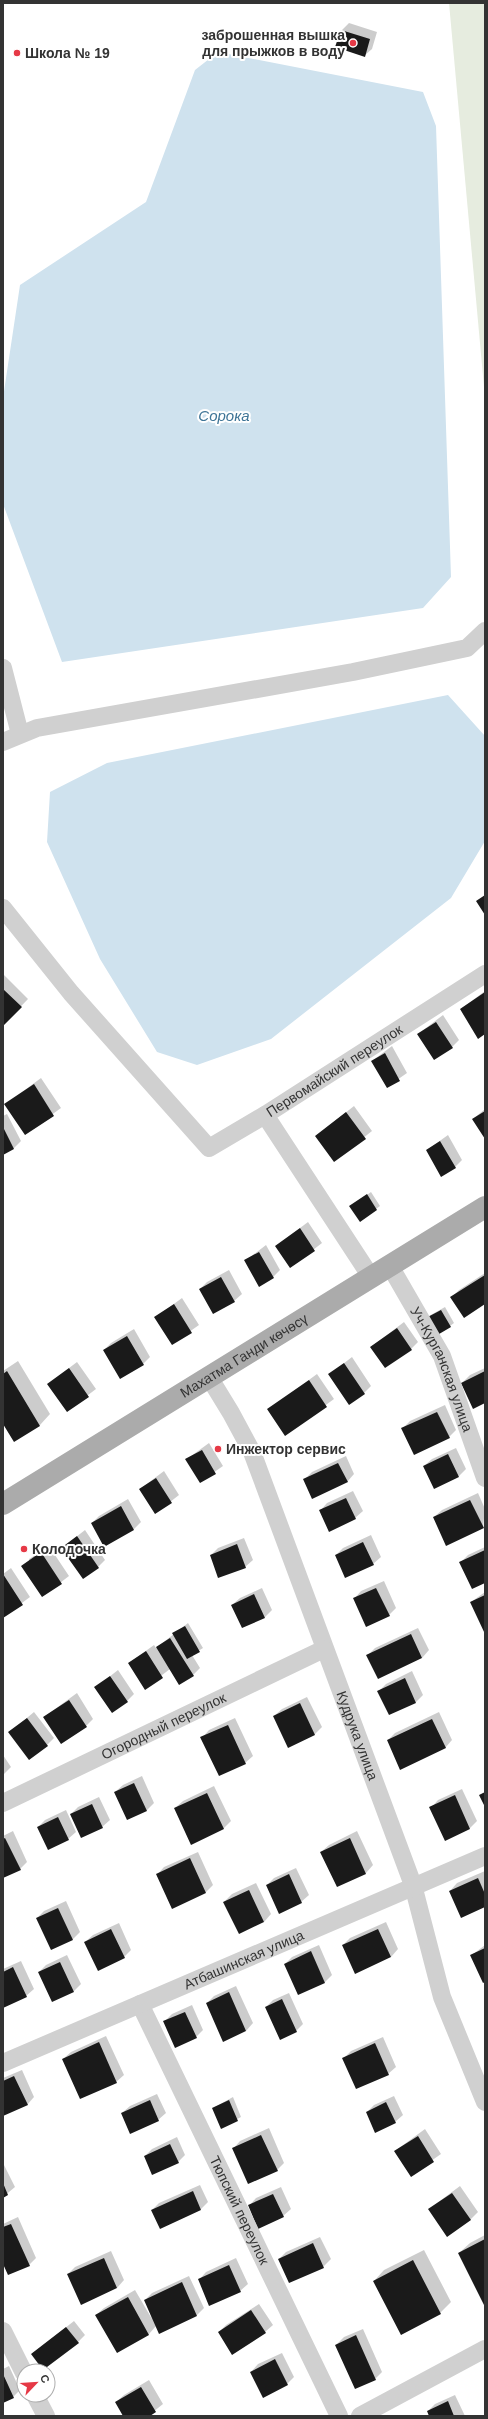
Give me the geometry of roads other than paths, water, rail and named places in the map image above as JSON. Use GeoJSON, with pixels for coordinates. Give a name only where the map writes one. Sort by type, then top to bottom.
{"type":"FeatureCollection","features":[{"type":"Feature","properties":{"kind":"main road","name":"Махатма Ганди көчөсү"},"geometry":{"type":"LineString","coordinates":[[3,1504],[485,1207]]}},
{"type":"Feature","properties":{"kind":"street"},"geometry":{"type":"LineString","coordinates":[[3,742],[37,728],[353,672],[459,650],[467,648],[485,631]]}},
{"type":"Feature","properties":{"kind":"street"},"geometry":{"type":"LineString","coordinates":[[3,668],[20,734]]}},
{"type":"Feature","properties":{"kind":"street"},"geometry":{"type":"LineString","coordinates":[[6,918],[209,1148],[265,1115]]}},
{"type":"Feature","properties":{"kind":"street","name":"Первомайский переулок"},"geometry":{"type":"LineString","coordinates":[[371,1277],[265,1115],[485,974]]}},
{"type":"Feature","properties":{"kind":"street","name":"Уч-Курганская улица"},"geometry":{"type":"LineString","coordinates":[[390,1266],[442,1356],[485,1478]]}},
{"type":"Feature","properties":{"kind":"street","name":"Кудрука улица"},"geometry":{"type":"LineString","coordinates":[[208,1377],[231,1413],[252,1452],[413,1885],[442,1997],[485,2102]]}},
{"type":"Feature","properties":{"kind":"street","name":"Огородный переулок"},"geometry":{"type":"LineString","coordinates":[[3,1803],[324,1649]]}},
{"type":"Feature","properties":{"kind":"street","name":"Атбашинская улица"},"geometry":{"type":"LineString","coordinates":[[3,2063],[413,1885],[485,1856]]}},
{"type":"Feature","properties":{"kind":"street","name":"Тюпский переулок"},"geometry":{"type":"LineString","coordinates":[[140,2004],[339,2416]]}},
{"type":"Feature","properties":{"kind":"street"},"geometry":{"type":"LineString","coordinates":[[3,2331],[19,2363]]}},
{"type":"Feature","properties":{"kind":"street"},"geometry":{"type":"LineString","coordinates":[[360,2416],[485,2349]]}},
{"type":"Feature","properties":{"kind":"street"},"geometry":{"type":"LineString","coordinates":[[39,2403],[46,2416]]}},
{"type":"Feature","properties":{"kind":"water","name":"Сорока"},"geometry":{"type":"Polygon","coordinates":[[[218,52],[423,92],[436,126],[451,577],[423,608],[62,662],[3,504],[3,398],[20,285],[146,202],[195,70],[218,52]]]}},
{"type":"Feature","properties":{"kind":"water"},"geometry":{"type":"Polygon","coordinates":[[[448,695],[485,736],[485,841],[451,898],[271,1039],[197,1065],[157,1052],[100,959],[47,842],[50,792],[107,763],[448,695]]]}},
{"type":"Feature","properties":{"kind":"place","name":"заброшенная вышка для прыжков в воду"},"geometry":{"type":"Point","coordinates":[353,43]}},
{"type":"Feature","properties":{"kind":"place","name":"Школа № 19"},"geometry":{"type":"Point","coordinates":[17,53]}},
{"type":"Feature","properties":{"kind":"place","name":"Инжектор сервис"},"geometry":{"type":"Point","coordinates":[218,1449]}},
{"type":"Feature","properties":{"kind":"place","name":"Колодочка"},"geometry":{"type":"Point","coordinates":[24,1549]}}]}
